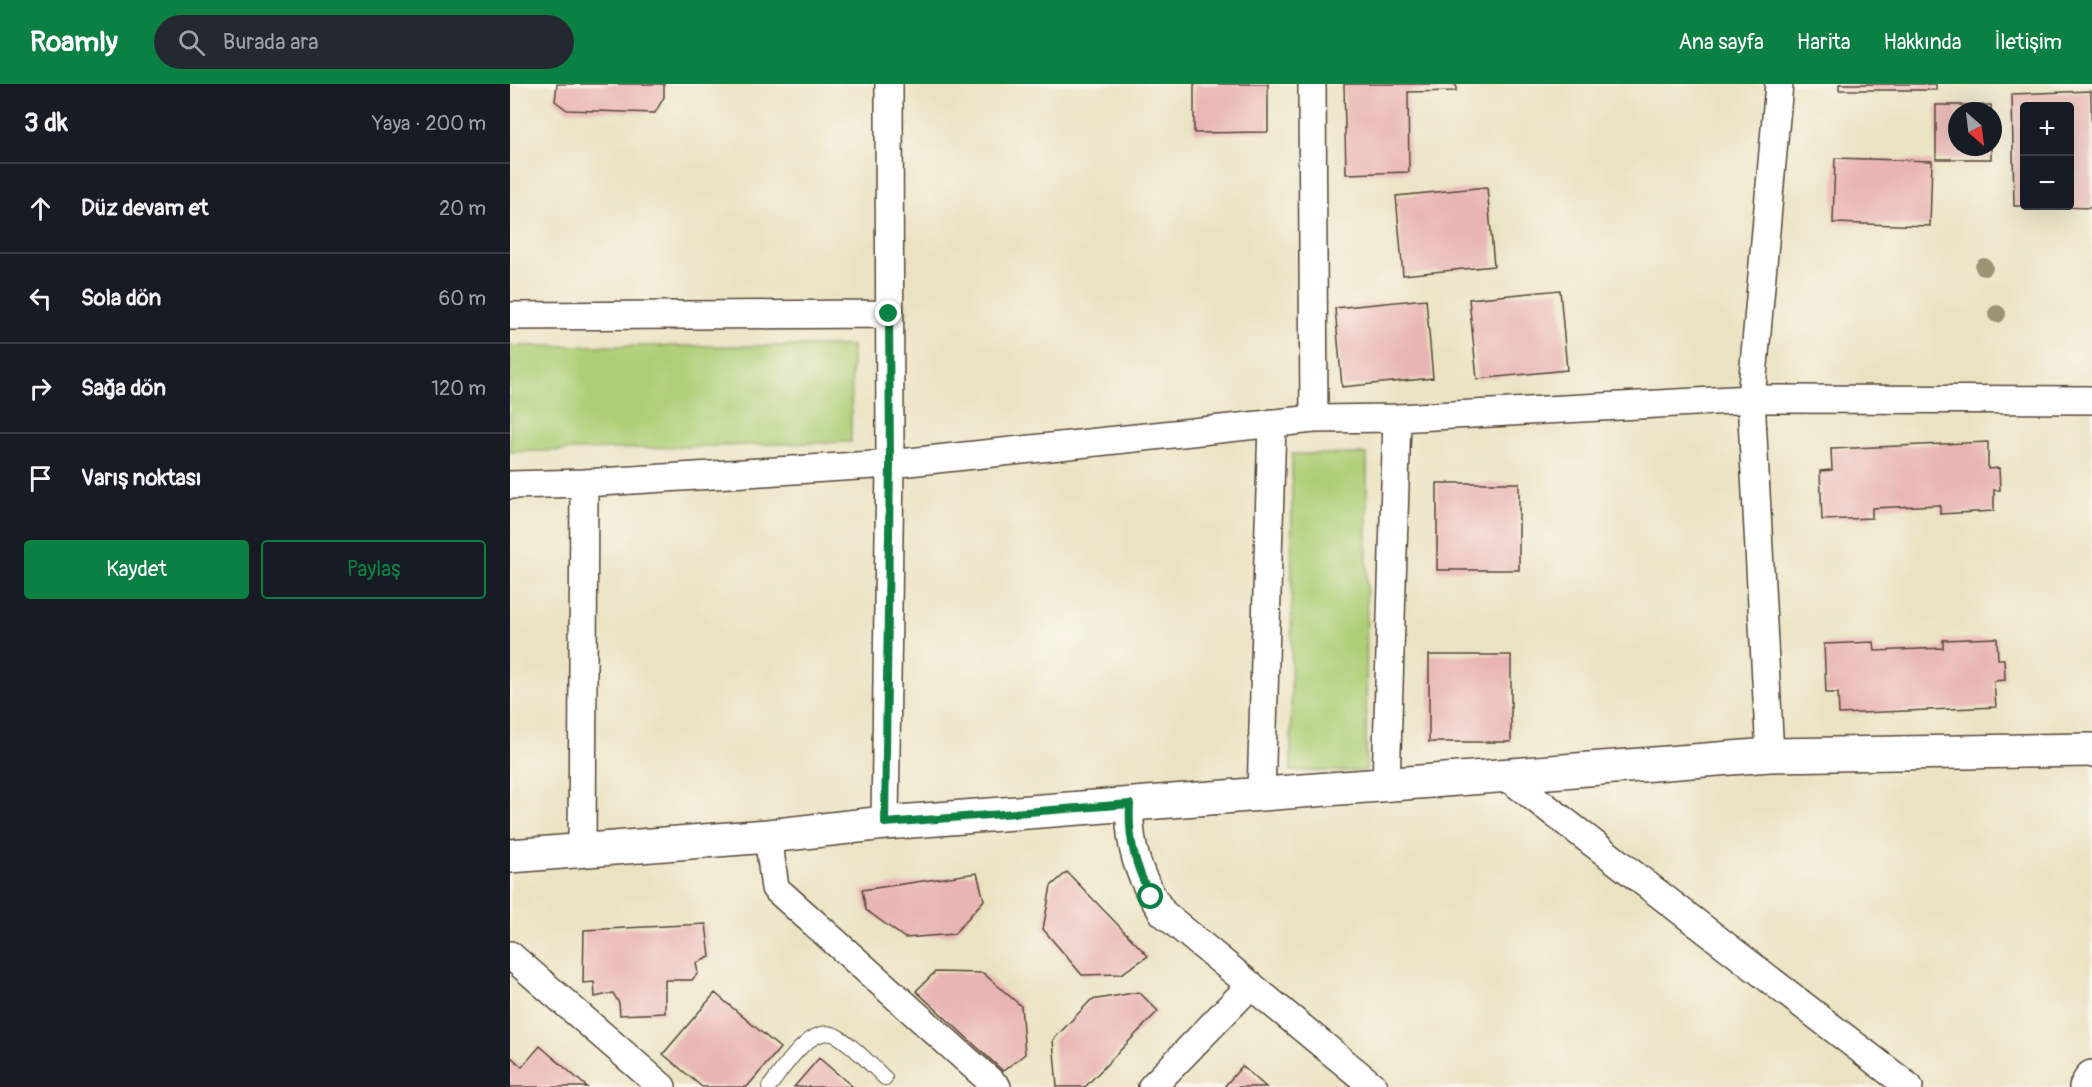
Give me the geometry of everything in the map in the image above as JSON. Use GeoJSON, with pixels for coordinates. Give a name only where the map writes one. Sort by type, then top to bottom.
{"type":"FeatureCollection","features":[{"type":"Feature","properties":{"kind":"street"},"geometry":{"type":"LineString","coordinates":[[885,823],[890,464],[889,84]]}},
{"type":"Feature","properties":{"kind":"street"},"geometry":{"type":"LineString","coordinates":[[1312,84],[1314,418]]}},
{"type":"Feature","properties":{"kind":"street"},"geometry":{"type":"LineString","coordinates":[[1770,755],[1751,399],[1779,84]]}},
{"type":"Feature","properties":{"kind":"street"},"geometry":{"type":"LineString","coordinates":[[510,316],[889,314]]}},
{"type":"Feature","properties":{"kind":"street"},"geometry":{"type":"LineString","coordinates":[[510,484],[584,483],[890,464],[1314,418],[1397,418],[1751,399],[2092,400]]}},
{"type":"Feature","properties":{"kind":"street"},"geometry":{"type":"LineString","coordinates":[[1386,785],[1397,418]]}},
{"type":"Feature","properties":{"kind":"street"},"geometry":{"type":"LineString","coordinates":[[1261,795],[1272,423]]}},
{"type":"Feature","properties":{"kind":"street"},"geometry":{"type":"LineString","coordinates":[[582,850],[584,483]]}},
{"type":"Feature","properties":{"kind":"street"},"geometry":{"type":"LineString","coordinates":[[510,856],[768,836],[885,823],[1770,755],[2092,750]]}},
{"type":"Feature","properties":{"kind":"street"},"geometry":{"type":"LineString","coordinates":[[1506,776],[1909,1087]]}},
{"type":"Feature","properties":{"kind":"street"},"geometry":{"type":"LineString","coordinates":[[1130,804],[1133,852],[1151,897],[1163,913],[1374,1087]]}},
{"type":"Feature","properties":{"kind":"street"},"geometry":{"type":"LineString","coordinates":[[768,836],[775,888],[998,1087]]}},
{"type":"Feature","properties":{"kind":"street"},"geometry":{"type":"LineString","coordinates":[[510,955],[662,1087]]}},
{"type":"Feature","properties":{"kind":"street"},"geometry":{"type":"LineString","coordinates":[[1152,1087],[1251,985]]}},
{"type":"Feature","properties":{"kind":"street"},"geometry":{"type":"LineString","coordinates":[[2086,1087],[2092,1077]]}},
{"type":"Feature","properties":{"kind":"lane"},"geometry":{"type":"LineString","coordinates":[[769,1087],[804,1044],[822,1035],[836,1035],[885,1078]]}},
{"type":"Feature","properties":{"kind":"green space"},"geometry":{"type":"Polygon","coordinates":[[[510,346],[852,346],[851,442],[510,452],[510,346]]]}},
{"type":"Feature","properties":{"kind":"green space"},"geometry":{"type":"Polygon","coordinates":[[[1292,454],[1367,454],[1366,771],[1291,771],[1292,454]]]}},
{"type":"Feature","properties":{"kind":"building"},"geometry":{"type":"Polygon","coordinates":[[[557,84],[664,84],[664,97],[655,113],[567,110],[555,101],[557,84]]]}},
{"type":"Feature","properties":{"kind":"building"},"geometry":{"type":"Polygon","coordinates":[[[1194,84],[1268,84],[1268,132],[1194,133],[1194,84]]]}},
{"type":"Feature","properties":{"kind":"building"},"geometry":{"type":"Polygon","coordinates":[[[1344,84],[1456,84],[1456,91],[1408,92],[1409,172],[1346,174],[1344,84]]]}},
{"type":"Feature","properties":{"kind":"building"},"geometry":{"type":"Polygon","coordinates":[[[1839,84],[1936,84],[1936,90],[1839,90],[1839,84]]]}},
{"type":"Feature","properties":{"kind":"building"},"geometry":{"type":"Polygon","coordinates":[[[2091,91],[2092,208],[2074,207],[2074,102],[2020,102],[2020,206],[2014,206],[2012,94],[2091,91]]]}},
{"type":"Feature","properties":{"kind":"building"},"geometry":{"type":"Polygon","coordinates":[[[1936,105],[1948,105],[1948,156],[1991,156],[1991,159],[1936,159],[1936,105]]]}},
{"type":"Feature","properties":{"kind":"building"},"geometry":{"type":"Polygon","coordinates":[[[1835,158],[1932,161],[1930,226],[1833,223],[1835,158]]]}},
{"type":"Feature","properties":{"kind":"building"},"geometry":{"type":"Polygon","coordinates":[[[1487,187],[1494,266],[1403,275],[1396,196],[1487,187]]]}},
{"type":"Feature","properties":{"kind":"building"},"geometry":{"type":"Polygon","coordinates":[[[1560,290],[1567,370],[1477,379],[1469,299],[1560,290]]]}},
{"type":"Feature","properties":{"kind":"building"},"geometry":{"type":"Polygon","coordinates":[[[1426,299],[1433,378],[1342,387],[1335,308],[1426,299]]]}},
{"type":"Feature","properties":{"kind":"building"},"geometry":{"type":"Polygon","coordinates":[[[1988,442],[1988,469],[1999,468],[2000,490],[1994,490],[1994,511],[1940,514],[1940,505],[1872,508],[1872,518],[1822,520],[1820,471],[1832,470],[1831,449],[1988,442]]]}},
{"type":"Feature","properties":{"kind":"building"},"geometry":{"type":"Polygon","coordinates":[[[1437,483],[1519,483],[1519,570],[1437,570],[1437,483]]]}},
{"type":"Feature","properties":{"kind":"building"},"geometry":{"type":"Polygon","coordinates":[[[1997,638],[1998,659],[2004,659],[2005,680],[1994,681],[1996,707],[1839,714],[1838,693],[1826,693],[1824,644],[1874,642],[1875,651],[1943,648],[1943,640],[1997,638]]]}},
{"type":"Feature","properties":{"kind":"building"},"geometry":{"type":"Polygon","coordinates":[[[1429,655],[1511,655],[1511,742],[1429,742],[1429,655]]]}},
{"type":"Feature","properties":{"kind":"building"},"geometry":{"type":"Polygon","coordinates":[[[1067,872],[1148,956],[1121,974],[1082,975],[1043,929],[1051,886],[1067,872]]]}},
{"type":"Feature","properties":{"kind":"building"},"geometry":{"type":"Polygon","coordinates":[[[977,873],[984,900],[954,934],[905,938],[866,910],[862,890],[977,873]]]}},
{"type":"Feature","properties":{"kind":"building"},"geometry":{"type":"Polygon","coordinates":[[[706,924],[710,957],[696,963],[698,973],[692,980],[665,980],[665,1013],[620,1015],[619,1003],[613,993],[595,997],[594,982],[583,983],[584,930],[706,924]]]}},
{"type":"Feature","properties":{"kind":"building"},"geometry":{"type":"Polygon","coordinates":[[[935,972],[983,973],[1021,1006],[1025,1054],[1003,1071],[916,991],[935,972]]]}},
{"type":"Feature","properties":{"kind":"building"},"geometry":{"type":"Polygon","coordinates":[[[1139,992],[1158,1011],[1085,1087],[1057,1087],[1053,1040],[1091,1000],[1139,992]]]}},
{"type":"Feature","properties":{"kind":"building"},"geometry":{"type":"Polygon","coordinates":[[[715,993],[780,1048],[747,1087],[702,1087],[663,1054],[715,993]]]}},
{"type":"Feature","properties":{"kind":"building"},"geometry":{"type":"Polygon","coordinates":[[[540,1046],[587,1087],[510,1087],[510,1056],[522,1067],[540,1046]]]}},
{"type":"Feature","properties":{"kind":"building"},"geometry":{"type":"Polygon","coordinates":[[[819,1058],[853,1087],[794,1087],[819,1058]]]}},
{"type":"Feature","properties":{"kind":"building"},"geometry":{"type":"Polygon","coordinates":[[[1242,1066],[1266,1087],[1224,1087],[1242,1066]]]}},
{"type":"Feature","properties":{"kind":"route"},"geometry":{"type":"LineString","coordinates":[[889,314],[890,464],[885,823],[1130,804],[1129,824],[1135,861],[1151,897]]}}]}
